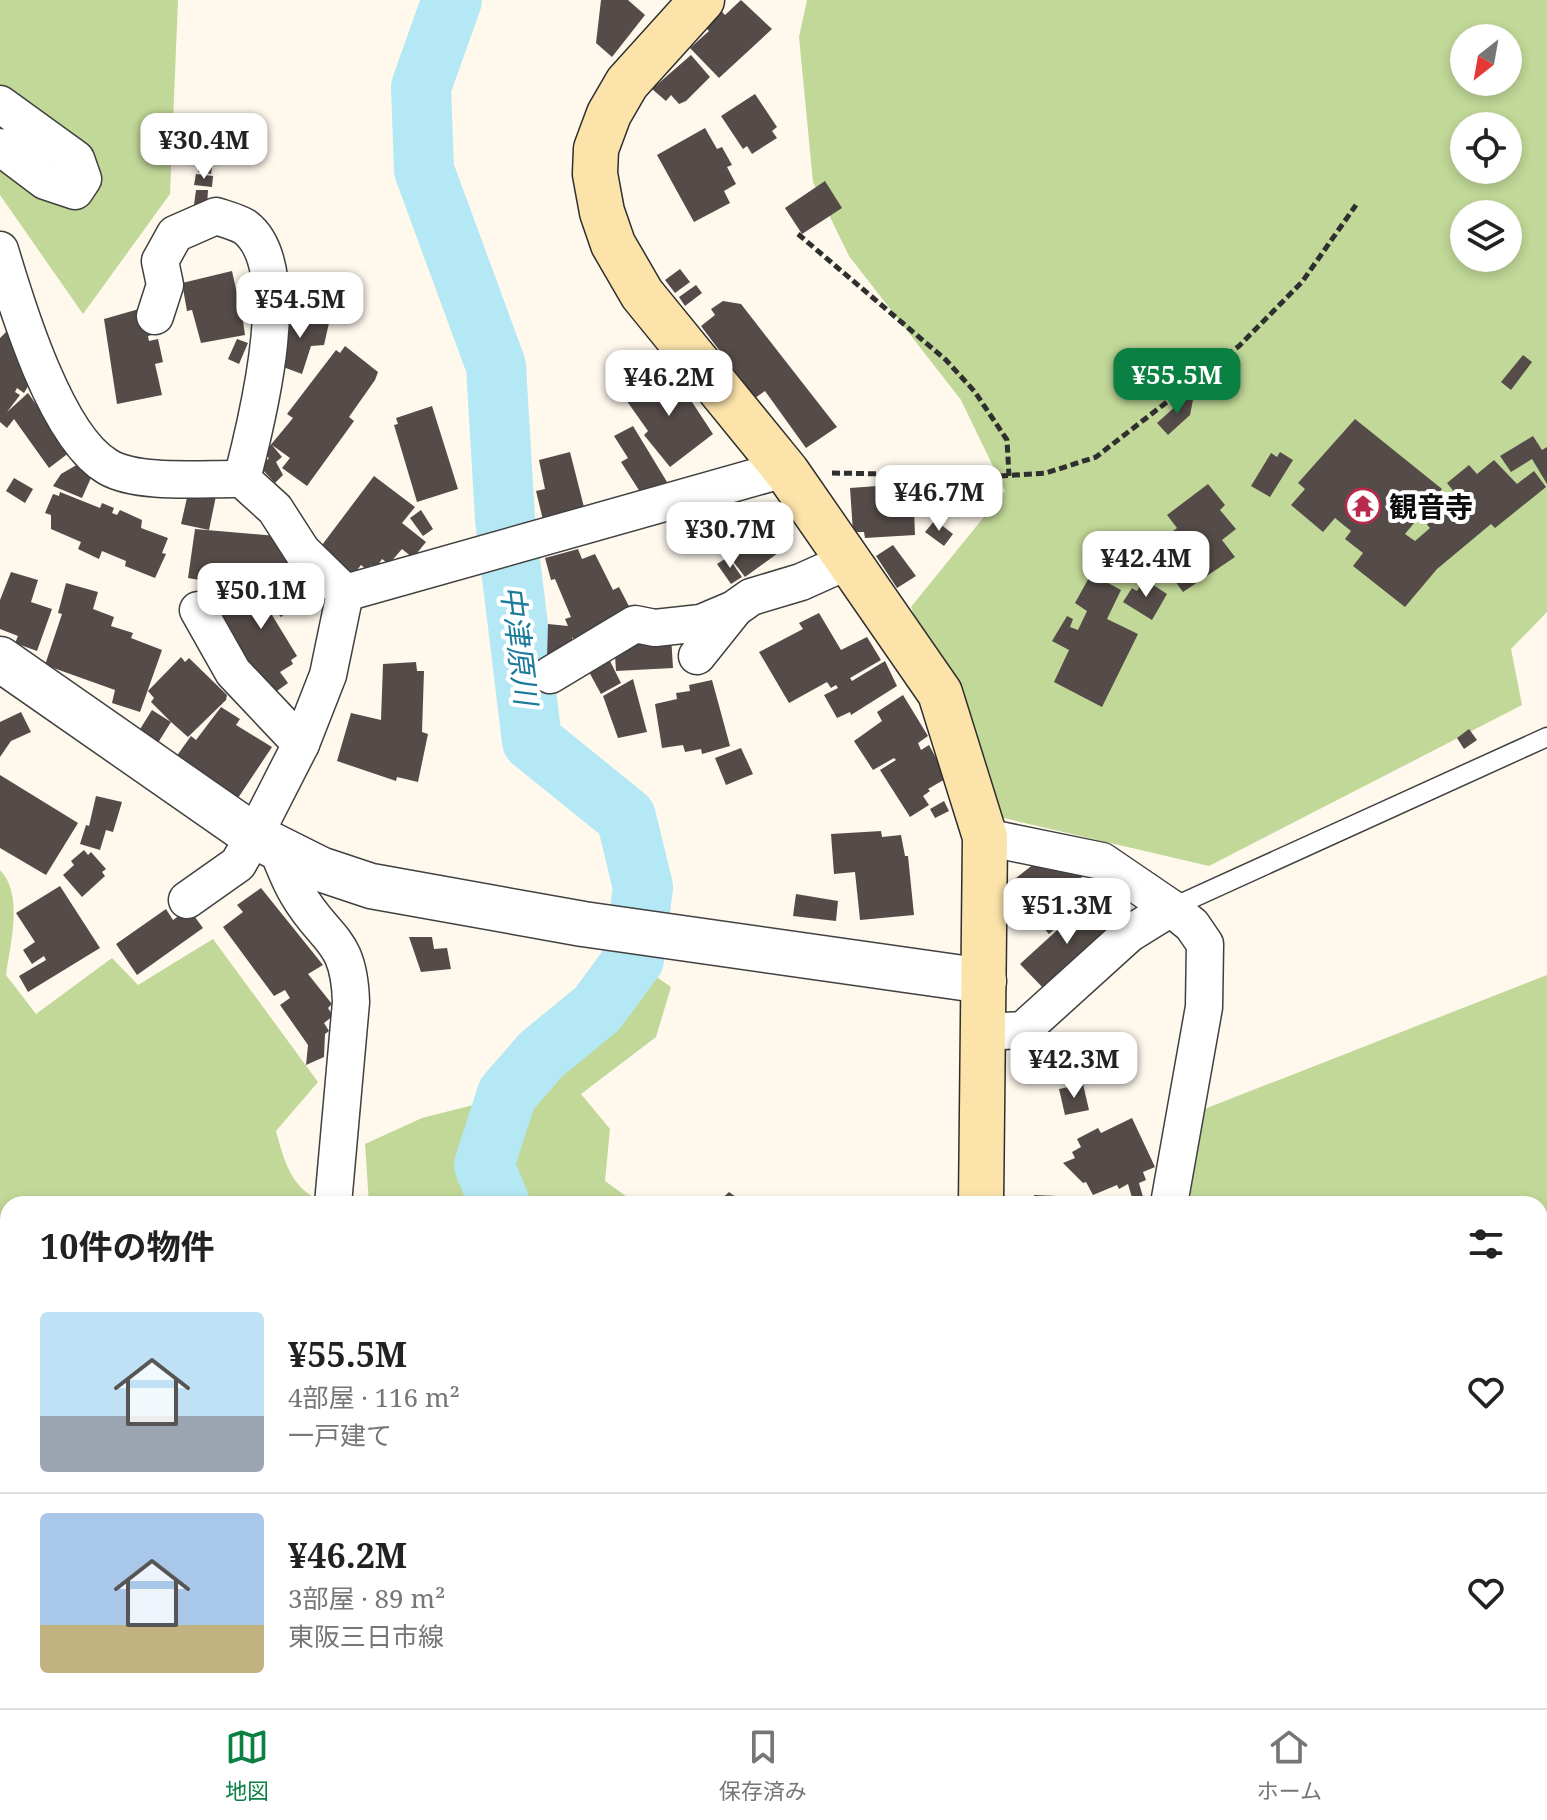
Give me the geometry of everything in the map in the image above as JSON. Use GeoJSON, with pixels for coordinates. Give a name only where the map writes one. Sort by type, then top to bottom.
{"type":"FeatureCollection","features":[{"type":"Feature","properties":{"kind":"main road"},"geometry":{"type":"LineString","coordinates":[[702,0],[627,83],[609,114],[596,149],[595,174],[602,212],[613,244],[642,294],[787,472],[940,693],[985,837],[981,1196]]}},
{"type":"Feature","properties":{"kind":"street"},"geometry":{"type":"LineString","coordinates":[[0,104],[76,159],[83,179],[75,191],[45,181],[0,147]]}},
{"type":"Feature","properties":{"kind":"street"},"geometry":{"type":"LineString","coordinates":[[155,316],[165,285],[160,261],[175,234],[216,216],[245,228],[262,250],[273,286],[260,410],[242,479]]}},
{"type":"Feature","properties":{"kind":"street"},"geometry":{"type":"LineString","coordinates":[[0,250],[30,341],[78,441],[109,467],[142,477],[242,479],[275,509],[302,551],[345,593]]}},
{"type":"Feature","properties":{"kind":"street"},"geometry":{"type":"LineString","coordinates":[[345,593],[774,472],[787,472]]}},
{"type":"Feature","properties":{"kind":"street"},"geometry":{"type":"LineString","coordinates":[[550,675],[635,624],[655,628],[701,623],[734,609],[751,597],[801,582],[850,560]]}},
{"type":"Feature","properties":{"kind":"street"},"geometry":{"type":"LineString","coordinates":[[187,900],[265,841],[328,675],[345,593]]}},
{"type":"Feature","properties":{"kind":"street"},"geometry":{"type":"LineString","coordinates":[[697,656],[734,609]]}},
{"type":"Feature","properties":{"kind":"street"},"geometry":{"type":"LineString","coordinates":[[198,610],[233,672],[301,744]]}},
{"type":"Feature","properties":{"kind":"street"},"geometry":{"type":"LineString","coordinates":[[3,665],[265,841],[320,869],[371,886],[583,924],[984,981]]}},
{"type":"Feature","properties":{"kind":"street"},"geometry":{"type":"LineString","coordinates":[[985,837],[1102,861],[1171,908],[1192,925],[1205,944],[1204,1007],[1170,1196]]}},
{"type":"Feature","properties":{"kind":"street"},"geometry":{"type":"LineString","coordinates":[[265,841],[297,894],[340,948],[350,970],[351,1002],[334,1196]]}},
{"type":"Feature","properties":{"kind":"street"},"geometry":{"type":"LineString","coordinates":[[983,1032],[1023,1030],[1129,934],[1171,908]]}},
{"type":"Feature","properties":{"kind":"lane"},"geometry":{"type":"LineString","coordinates":[[1171,908],[1547,737]]}},
{"type":"Feature","properties":{"kind":"path"},"geometry":{"type":"LineString","coordinates":[[787,472],[1009,476],[1046,473],[1096,457],[1239,346],[1302,282],[1356,205]]}},
{"type":"Feature","properties":{"kind":"path"},"geometry":{"type":"LineString","coordinates":[[798,234],[946,360],[975,392],[1007,440],[1009,476]]}},
{"type":"Feature","properties":{"kind":"green space"},"geometry":{"type":"Polygon","coordinates":[[[0,0],[178,0],[170,194],[83,314],[0,195],[0,0]]]}},
{"type":"Feature","properties":{"kind":"green space"},"geometry":{"type":"Polygon","coordinates":[[[807,0],[1547,0],[1547,612],[1511,649],[1522,705],[1209,866],[995,816],[911,607],[1005,491],[961,400],[849,256],[813,182],[799,37],[807,0]]]}},
{"type":"Feature","properties":{"kind":"green space"},"geometry":{"type":"Polygon","coordinates":[[[0,870],[12,892],[14,906],[6,975],[36,1014],[112,958],[138,985],[213,939],[318,1082],[276,1131],[293,1178],[313,1196],[0,1196],[0,870]]]}},
{"type":"Feature","properties":{"kind":"green space"},"geometry":{"type":"Polygon","coordinates":[[[645,969],[671,987],[656,1037],[581,1094],[610,1129],[605,1181],[626,1196],[368,1196],[365,1144],[422,1118],[481,1103],[549,1079],[645,969]]]}},
{"type":"Feature","properties":{"kind":"green space"},"geometry":{"type":"Polygon","coordinates":[[[1547,975],[1547,1196],[1190,1196],[1202,1110],[1547,975]]]}},
{"type":"Feature","properties":{"kind":"building"},"geometry":{"type":"Polygon","coordinates":[[[601,0],[628,0],[645,15],[612,57],[596,43],[601,0]]]}},
{"type":"Feature","properties":{"kind":"building"},"geometry":{"type":"Polygon","coordinates":[[[741,0],[772,29],[719,78],[690,48],[709,31],[705,27],[721,11],[725,15],[741,0]]]}},
{"type":"Feature","properties":{"kind":"building"},"geometry":{"type":"Polygon","coordinates":[[[691,55],[710,77],[686,101],[679,104],[671,95],[666,101],[652,89],[691,55]]]}},
{"type":"Feature","properties":{"kind":"building"},"geometry":{"type":"Polygon","coordinates":[[[755,94],[777,127],[772,131],[777,138],[752,154],[747,146],[743,149],[721,116],[755,94]]]}},
{"type":"Feature","properties":{"kind":"building"},"geometry":{"type":"Polygon","coordinates":[[[705,128],[717,149],[722,147],[732,165],[727,167],[736,184],[724,191],[730,203],[694,222],[657,155],[705,128]]]}},
{"type":"Feature","properties":{"kind":"building"},"geometry":{"type":"Polygon","coordinates":[[[201,153],[214,155],[211,174],[198,172],[201,153]]]}},
{"type":"Feature","properties":{"kind":"building"},"geometry":{"type":"Polygon","coordinates":[[[196,174],[213,176],[212,187],[194,185],[196,174]]]}},
{"type":"Feature","properties":{"kind":"building"},"geometry":{"type":"Polygon","coordinates":[[[825,181],[842,208],[802,234],[785,208],[825,181]]]}},
{"type":"Feature","properties":{"kind":"building"},"geometry":{"type":"Polygon","coordinates":[[[196,190],[208,190],[207,206],[194,205],[196,190]]]}},
{"type":"Feature","properties":{"kind":"building"},"geometry":{"type":"Polygon","coordinates":[[[680,269],[690,282],[675,293],[665,280],[680,269]]]}},
{"type":"Feature","properties":{"kind":"building"},"geometry":{"type":"Polygon","coordinates":[[[232,271],[238,298],[248,296],[251,313],[242,314],[245,335],[201,343],[192,310],[187,311],[182,283],[232,271]]]}},
{"type":"Feature","properties":{"kind":"building"},"geometry":{"type":"Polygon","coordinates":[[[696,285],[702,293],[685,306],[679,297],[696,285]]]}},
{"type":"Feature","properties":{"kind":"building"},"geometry":{"type":"Polygon","coordinates":[[[723,301],[741,304],[837,427],[806,448],[765,391],[755,398],[701,326],[715,315],[711,309],[723,301]]]}},
{"type":"Feature","properties":{"kind":"building"},"geometry":{"type":"Polygon","coordinates":[[[139,309],[155,323],[156,334],[148,336],[149,341],[158,339],[163,362],[155,364],[162,395],[117,404],[104,319],[139,309]]]}},
{"type":"Feature","properties":{"kind":"building"},"geometry":{"type":"Polygon","coordinates":[[[289,310],[329,323],[324,345],[311,346],[302,374],[275,364],[289,310]]]}},
{"type":"Feature","properties":{"kind":"building"},"geometry":{"type":"Polygon","coordinates":[[[8,330],[33,378],[24,393],[17,388],[15,392],[20,395],[7,412],[28,393],[70,452],[49,468],[14,419],[7,428],[0,422],[0,338],[8,330]]]}},
{"type":"Feature","properties":{"kind":"building"},"geometry":{"type":"Polygon","coordinates":[[[237,339],[248,343],[239,364],[228,359],[237,339]]]}},
{"type":"Feature","properties":{"kind":"building"},"geometry":{"type":"Polygon","coordinates":[[[345,346],[378,372],[375,380],[349,417],[354,421],[307,486],[282,468],[290,458],[272,445],[282,457],[276,462],[283,475],[275,483],[260,467],[269,458],[264,453],[293,418],[287,414],[336,350],[340,353],[345,346]]]}},
{"type":"Feature","properties":{"kind":"building"},"geometry":{"type":"Polygon","coordinates":[[[1523,355],[1532,362],[1511,390],[1501,382],[1523,355]]]}},
{"type":"Feature","properties":{"kind":"building"},"geometry":{"type":"Polygon","coordinates":[[[671,370],[713,434],[670,467],[644,435],[648,431],[624,397],[642,383],[645,388],[671,370]]]}},
{"type":"Feature","properties":{"kind":"building"},"geometry":{"type":"Polygon","coordinates":[[[1188,395],[1193,400],[1190,415],[1168,435],[1157,423],[1188,395]]]}},
{"type":"Feature","properties":{"kind":"building"},"geometry":{"type":"Polygon","coordinates":[[[432,406],[458,489],[417,502],[394,425],[398,424],[396,418],[432,406]]]}},
{"type":"Feature","properties":{"kind":"building"},"geometry":{"type":"Polygon","coordinates":[[[1355,419],[1442,489],[1405,534],[1415,541],[1430,528],[1423,520],[1455,493],[1447,483],[1469,465],[1477,474],[1494,460],[1517,484],[1534,471],[1546,487],[1495,528],[1491,524],[1437,569],[1405,607],[1353,566],[1363,553],[1345,539],[1351,531],[1335,518],[1323,532],[1291,505],[1305,489],[1298,483],[1355,419]]]}},
{"type":"Feature","properties":{"kind":"building"},"geometry":{"type":"Polygon","coordinates":[[[633,426],[667,482],[642,495],[621,462],[628,458],[614,436],[633,426]]]}},
{"type":"Feature","properties":{"kind":"building"},"geometry":{"type":"Polygon","coordinates":[[[1533,436],[1542,450],[1547,447],[1547,484],[1532,459],[1511,472],[1500,456],[1533,436]]]}},
{"type":"Feature","properties":{"kind":"building"},"geometry":{"type":"Polygon","coordinates":[[[570,452],[585,511],[543,520],[536,491],[545,489],[539,460],[570,452]]]}},
{"type":"Feature","properties":{"kind":"building"},"geometry":{"type":"Polygon","coordinates":[[[1280,452],[1293,460],[1270,497],[1251,486],[1271,453],[1277,457],[1280,452]]]}},
{"type":"Feature","properties":{"kind":"building"},"geometry":{"type":"Polygon","coordinates":[[[80,463],[94,471],[82,498],[53,486],[61,474],[80,463]]]}},
{"type":"Feature","properties":{"kind":"building"},"geometry":{"type":"Polygon","coordinates":[[[374,476],[415,507],[402,523],[426,542],[413,558],[402,549],[389,564],[382,559],[376,568],[371,565],[367,570],[361,565],[354,574],[319,549],[374,476]]]}},
{"type":"Feature","properties":{"kind":"building"},"geometry":{"type":"Polygon","coordinates":[[[14,478],[33,489],[25,503],[6,491],[14,478]]]}},
{"type":"Feature","properties":{"kind":"building"},"geometry":{"type":"Polygon","coordinates":[[[1208,484],[1225,505],[1220,510],[1236,529],[1222,540],[1235,557],[1183,592],[1151,548],[1177,528],[1167,515],[1208,484]]]}},
{"type":"Feature","properties":{"kind":"building"},"geometry":{"type":"Polygon","coordinates":[[[877,486],[877,490],[915,488],[919,510],[914,510],[915,535],[865,538],[864,532],[853,532],[850,488],[877,486]]]}},
{"type":"Feature","properties":{"kind":"building"},"geometry":{"type":"Polygon","coordinates":[[[189,489],[217,491],[209,530],[181,524],[189,489]]]}},
{"type":"Feature","properties":{"kind":"building"},"geometry":{"type":"Polygon","coordinates":[[[945,489],[947,512],[927,514],[926,491],[945,489]]]}},
{"type":"Feature","properties":{"kind":"building"},"geometry":{"type":"Polygon","coordinates":[[[60,492],[100,508],[102,503],[114,508],[112,513],[117,515],[120,510],[142,520],[141,528],[168,538],[162,553],[166,554],[155,578],[125,566],[126,561],[102,551],[99,559],[78,549],[81,542],[51,529],[51,515],[45,513],[53,494],[59,496],[60,492]]]}},
{"type":"Feature","properties":{"kind":"building"},"geometry":{"type":"Polygon","coordinates":[[[741,505],[778,553],[745,577],[709,530],[741,505]]]}},
{"type":"Feature","properties":{"kind":"building"},"geometry":{"type":"Polygon","coordinates":[[[421,510],[433,529],[423,536],[410,518],[421,510]]]}},
{"type":"Feature","properties":{"kind":"building"},"geometry":{"type":"Polygon","coordinates":[[[935,520],[953,534],[944,546],[925,532],[935,520]]]}},
{"type":"Feature","properties":{"kind":"building"},"geometry":{"type":"Polygon","coordinates":[[[195,529],[277,536],[291,559],[271,580],[260,579],[259,588],[211,594],[211,582],[188,578],[195,529]]]}},
{"type":"Feature","properties":{"kind":"building"},"geometry":{"type":"Polygon","coordinates":[[[893,545],[916,576],[897,588],[876,556],[893,545]]]}},
{"type":"Feature","properties":{"kind":"building"},"geometry":{"type":"Polygon","coordinates":[[[578,549],[582,559],[595,554],[613,590],[619,587],[631,610],[579,646],[572,637],[574,659],[547,658],[548,624],[568,626],[565,619],[571,617],[555,579],[551,580],[545,558],[578,549]]]}},
{"type":"Feature","properties":{"kind":"building"},"geometry":{"type":"Polygon","coordinates":[[[728,557],[742,577],[731,584],[717,564],[728,557]]]}},
{"type":"Feature","properties":{"kind":"building"},"geometry":{"type":"Polygon","coordinates":[[[290,570],[310,592],[281,617],[276,612],[272,615],[297,656],[291,660],[293,664],[280,672],[288,683],[266,699],[207,610],[221,600],[232,615],[224,599],[240,599],[250,592],[255,600],[290,570]]]}},
{"type":"Feature","properties":{"kind":"building"},"geometry":{"type":"Polygon","coordinates":[[[11,572],[38,580],[31,602],[52,609],[37,651],[15,643],[18,636],[0,629],[0,600],[11,572]]]}},
{"type":"Feature","properties":{"kind":"building"},"geometry":{"type":"Polygon","coordinates":[[[1091,574],[1121,590],[1107,619],[1138,634],[1102,707],[1054,682],[1069,650],[1052,641],[1067,616],[1073,619],[1070,627],[1078,630],[1087,611],[1075,603],[1091,574]]]}},
{"type":"Feature","properties":{"kind":"building"},"geometry":{"type":"Polygon","coordinates":[[[1144,579],[1167,594],[1152,620],[1123,602],[1132,588],[1137,591],[1144,579]]]}},
{"type":"Feature","properties":{"kind":"building"},"geometry":{"type":"Polygon","coordinates":[[[66,583],[98,592],[93,609],[114,617],[111,626],[133,633],[131,638],[162,650],[140,712],[112,703],[115,690],[45,665],[62,614],[58,613],[66,583]]]}},
{"type":"Feature","properties":{"kind":"building"},"geometry":{"type":"Polygon","coordinates":[[[819,613],[841,650],[867,637],[881,660],[850,678],[852,681],[885,661],[897,686],[851,715],[850,712],[837,718],[824,695],[838,688],[836,685],[831,688],[827,682],[789,703],[759,652],[803,629],[799,623],[819,613]]]}},
{"type":"Feature","properties":{"kind":"building"},"geometry":{"type":"Polygon","coordinates":[[[671,635],[673,668],[616,671],[614,639],[671,635]]]}},
{"type":"Feature","properties":{"kind":"building"},"geometry":{"type":"Polygon","coordinates":[[[181,657],[185,662],[189,658],[227,695],[226,700],[188,737],[151,702],[154,698],[148,691],[181,657]]]}},
{"type":"Feature","properties":{"kind":"building"},"geometry":{"type":"Polygon","coordinates":[[[609,659],[621,683],[601,694],[588,670],[609,659]]]}},
{"type":"Feature","properties":{"kind":"building"},"geometry":{"type":"Polygon","coordinates":[[[416,662],[417,671],[424,671],[422,732],[428,734],[418,782],[397,777],[396,781],[337,761],[351,713],[381,720],[383,664],[416,662]]]}},
{"type":"Feature","properties":{"kind":"building"},"geometry":{"type":"Polygon","coordinates":[[[633,679],[647,732],[618,738],[603,696],[633,679]]]}},
{"type":"Feature","properties":{"kind":"building"},"geometry":{"type":"Polygon","coordinates":[[[712,680],[730,746],[702,754],[701,749],[685,752],[683,745],[662,748],[655,704],[677,699],[676,693],[690,691],[689,685],[712,680]]]}},
{"type":"Feature","properties":{"kind":"building"},"geometry":{"type":"Polygon","coordinates":[[[903,695],[928,736],[918,743],[921,750],[929,745],[947,778],[928,789],[930,791],[923,796],[929,805],[910,817],[880,770],[896,760],[894,758],[873,770],[854,741],[882,721],[877,712],[903,695]]]}},
{"type":"Feature","properties":{"kind":"building"},"geometry":{"type":"Polygon","coordinates":[[[221,707],[240,719],[236,725],[272,747],[238,798],[176,757],[191,736],[196,740],[221,707]]]}},
{"type":"Feature","properties":{"kind":"building"},"geometry":{"type":"Polygon","coordinates":[[[152,710],[171,722],[156,746],[137,734],[152,710]]]}},
{"type":"Feature","properties":{"kind":"building"},"geometry":{"type":"Polygon","coordinates":[[[21,712],[31,732],[11,741],[0,757],[0,722],[21,712]]]}},
{"type":"Feature","properties":{"kind":"building"},"geometry":{"type":"Polygon","coordinates":[[[1469,729],[1477,740],[1464,749],[1457,738],[1469,729]]]}},
{"type":"Feature","properties":{"kind":"building"},"geometry":{"type":"Polygon","coordinates":[[[741,748],[753,774],[726,785],[715,758],[741,748]]]}},
{"type":"Feature","properties":{"kind":"building"},"geometry":{"type":"Polygon","coordinates":[[[0,775],[78,823],[46,875],[0,848],[0,775]]]}},
{"type":"Feature","properties":{"kind":"building"},"geometry":{"type":"Polygon","coordinates":[[[96,796],[122,802],[113,832],[106,830],[100,850],[80,844],[86,825],[89,826],[96,796]]]}},
{"type":"Feature","properties":{"kind":"building"},"geometry":{"type":"Polygon","coordinates":[[[944,801],[949,811],[935,818],[930,809],[944,801]]]}},
{"type":"Feature","properties":{"kind":"building"},"geometry":{"type":"Polygon","coordinates":[[[881,831],[882,837],[901,835],[905,856],[908,856],[914,915],[860,920],[855,872],[834,874],[831,834],[881,831]]]}},
{"type":"Feature","properties":{"kind":"building"},"geometry":{"type":"Polygon","coordinates":[[[84,850],[88,855],[91,852],[106,869],[102,872],[105,876],[82,897],[63,875],[74,865],[71,861],[84,850]]]}},
{"type":"Feature","properties":{"kind":"building"},"geometry":{"type":"Polygon","coordinates":[[[1039,860],[1071,865],[1083,876],[1072,886],[1086,901],[1049,934],[1039,923],[1033,927],[1017,910],[1020,906],[1006,886],[1039,860]]]}},
{"type":"Feature","properties":{"kind":"building"},"geometry":{"type":"Polygon","coordinates":[[[60,886],[100,948],[28,992],[19,976],[46,960],[44,956],[32,964],[23,950],[35,942],[16,913],[60,886]]]}},
{"type":"Feature","properties":{"kind":"building"},"geometry":{"type":"Polygon","coordinates":[[[261,888],[323,965],[308,974],[332,1004],[328,1008],[333,1016],[324,1023],[329,1031],[325,1034],[324,1057],[306,1065],[308,1045],[280,1005],[290,998],[285,990],[274,996],[223,927],[243,912],[237,905],[261,888]]]}},
{"type":"Feature","properties":{"kind":"building"},"geometry":{"type":"Polygon","coordinates":[[[796,894],[838,901],[836,921],[793,916],[796,894]]]}},
{"type":"Feature","properties":{"kind":"building"},"geometry":{"type":"Polygon","coordinates":[[[1087,903],[1101,918],[1106,914],[1115,924],[1046,991],[1020,964],[1087,903]]]}},
{"type":"Feature","properties":{"kind":"building"},"geometry":{"type":"Polygon","coordinates":[[[166,909],[173,920],[189,909],[203,928],[137,975],[116,944],[166,909]]]}},
{"type":"Feature","properties":{"kind":"building"},"geometry":{"type":"Polygon","coordinates":[[[409,937],[432,937],[434,949],[447,948],[451,969],[421,972],[409,937]]]}},
{"type":"Feature","properties":{"kind":"building"},"geometry":{"type":"Polygon","coordinates":[[[1083,1084],[1089,1110],[1065,1115],[1059,1089],[1083,1084]]]}},
{"type":"Feature","properties":{"kind":"building"},"geometry":{"type":"Polygon","coordinates":[[[1132,1118],[1155,1167],[1143,1172],[1146,1180],[1139,1183],[1143,1196],[1132,1196],[1128,1184],[1093,1195],[1086,1182],[1083,1183],[1063,1163],[1075,1158],[1072,1152],[1081,1147],[1077,1139],[1098,1128],[1101,1133],[1132,1118]]]}},
{"type":"Feature","properties":{"kind":"waterway","name":"中津原川"},"geometry":{"type":"LineString","coordinates":[[452,0],[421,87],[424,170],[496,366],[505,519],[532,741],[626,817],[643,887],[634,959],[597,1009],[541,1055],[507,1094],[484,1165],[497,1196]]}},
{"type":"Feature","properties":{"kind":"place","name":"観音寺"},"geometry":{"type":"Point","coordinates":[1363,506]}}]}
